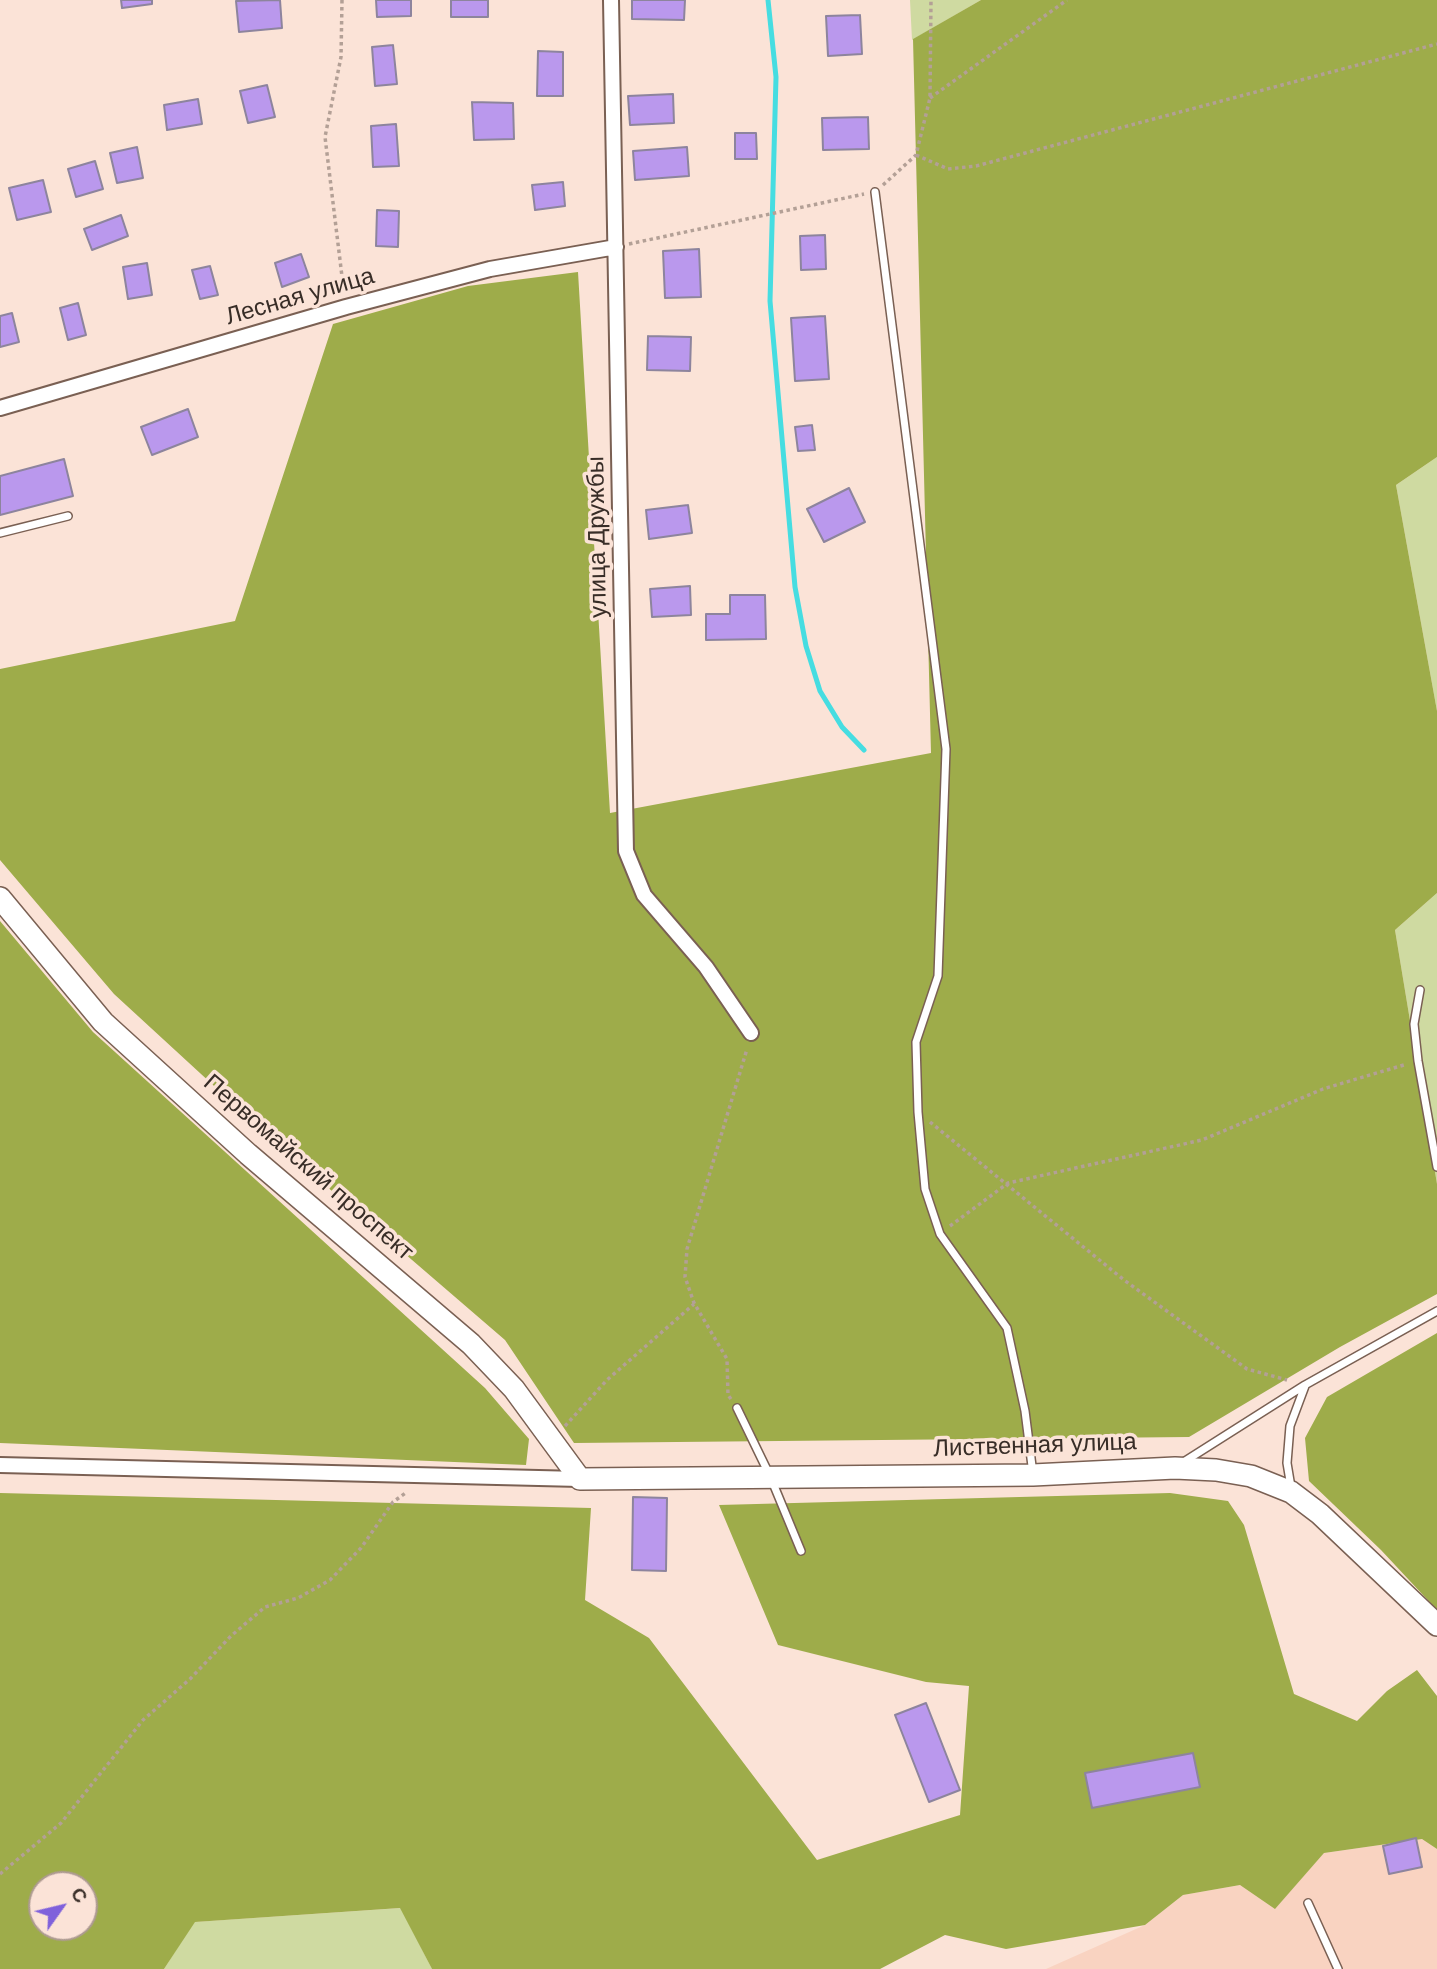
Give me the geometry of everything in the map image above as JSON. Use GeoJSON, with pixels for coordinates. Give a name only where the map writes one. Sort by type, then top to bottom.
{"type":"FeatureCollection","features":[{"type":"Feature","properties":{"kind":"street","name":"улица Дружбы"},"geometry":{"type":"LineString","coordinates":[[611,0],[625,851],[645,895],[706,967],[751,1033]]}},
{"type":"Feature","properties":{"kind":"street","name":"Лесная улица"},"geometry":{"type":"LineString","coordinates":[[0,408],[346,307],[489,269],[617,247]]}},
{"type":"Feature","properties":{"kind":"street","name":"Первомайский проспект"},"geometry":{"type":"LineString","coordinates":[[0,898],[103,1022],[248,1154],[471,1343],[514,1389],[580,1479]]}},
{"type":"Feature","properties":{"kind":"street"},"geometry":{"type":"LineString","coordinates":[[0,1465],[580,1479]]}},
{"type":"Feature","properties":{"kind":"street","name":"Лиственная улица"},"geometry":{"type":"LineString","coordinates":[[580,1479],[1033,1475],[1175,1468],[1216,1470],[1251,1476],[1291,1492],[1320,1514],[1437,1625]]}},
{"type":"Feature","properties":{"kind":"lane"},"geometry":{"type":"LineString","coordinates":[[875,192],[946,749],[938,976],[916,1042],[918,1112],[925,1189],[940,1234],[1007,1328],[1025,1411],[1033,1475]]}},
{"type":"Feature","properties":{"kind":"lane"},"geometry":{"type":"LineString","coordinates":[[0,533],[68,516]]}},
{"type":"Feature","properties":{"kind":"lane"},"geometry":{"type":"LineString","coordinates":[[1420,990],[1414,1024],[1437,1167]]}},
{"type":"Feature","properties":{"kind":"lane"},"geometry":{"type":"LineString","coordinates":[[1175,1468],[1305,1385],[1437,1311]]}},
{"type":"Feature","properties":{"kind":"lane"},"geometry":{"type":"LineString","coordinates":[[1291,1492],[1287,1463],[1290,1426],[1305,1385]]}},
{"type":"Feature","properties":{"kind":"lane"},"geometry":{"type":"LineString","coordinates":[[737,1408],[770,1476],[801,1550]]}},
{"type":"Feature","properties":{"kind":"lane"},"geometry":{"type":"LineString","coordinates":[[1308,1903],[1338,1969]]}},
{"type":"Feature","properties":{"kind":"path"},"geometry":{"type":"LineString","coordinates":[[342,0],[341,58],[325,136],[346,307]]}},
{"type":"Feature","properties":{"kind":"path"},"geometry":{"type":"LineString","coordinates":[[617,247],[875,192],[916,155],[930,98],[931,0]]}},
{"type":"Feature","properties":{"kind":"path"},"geometry":{"type":"LineString","coordinates":[[930,98],[1067,0]]}},
{"type":"Feature","properties":{"kind":"path"},"geometry":{"type":"LineString","coordinates":[[916,155],[948,169],[976,166],[1437,44]]}},
{"type":"Feature","properties":{"kind":"path"},"geometry":{"type":"LineString","coordinates":[[737,1408],[728,1395],[727,1360],[694,1303],[685,1277],[687,1249],[751,1033]]}},
{"type":"Feature","properties":{"kind":"path"},"geometry":{"type":"LineString","coordinates":[[940,1234],[1008,1183],[1202,1140],[1322,1089],[1418,1061]]}},
{"type":"Feature","properties":{"kind":"path"},"geometry":{"type":"LineString","coordinates":[[918,1112],[1124,1280],[1247,1369],[1305,1385]]}},
{"type":"Feature","properties":{"kind":"path"},"geometry":{"type":"LineString","coordinates":[[552,1441],[607,1380],[694,1303]]}},
{"type":"Feature","properties":{"kind":"path"},"geometry":{"type":"LineString","coordinates":[[0,1874],[61,1823],[143,1720],[190,1679],[231,1636],[265,1606],[298,1598],[330,1580],[361,1548],[393,1502],[410,1490]]}},
{"type":"Feature","properties":{"kind":"shaded area"},"geometry":{"type":"Polygon","coordinates":[[[1422,1839],[1437,1849],[1437,1969],[1046,1969],[1145,1925],[1183,1895],[1240,1885],[1275,1908],[1324,1853],[1422,1839]]]}},
{"type":"Feature","properties":{"kind":"green space"},"geometry":{"type":"Polygon","coordinates":[[[910,0],[981,0],[912,40],[910,0]]]}},
{"type":"Feature","properties":{"kind":"green space"},"geometry":{"type":"Polygon","coordinates":[[[981,0],[1437,0],[1437,457],[1396,485],[1437,711],[1437,893],[1395,930],[1437,1184],[1437,1294],[1340,1347],[1189,1437],[574,1443],[505,1340],[275,1142],[114,994],[0,860],[0,669],[235,621],[333,324],[468,286],[578,272],[610,813],[931,753],[913,39],[981,0]]]}},
{"type":"Feature","properties":{"kind":"green space"},"geometry":{"type":"Polygon","coordinates":[[[1437,457],[1437,711],[1396,485],[1437,457]]]}},
{"type":"Feature","properties":{"kind":"green space"},"geometry":{"type":"Polygon","coordinates":[[[1437,893],[1437,1184],[1395,930],[1437,893]]]}},
{"type":"Feature","properties":{"kind":"green space"},"geometry":{"type":"Polygon","coordinates":[[[0,921],[93,1032],[485,1388],[529,1439],[526,1465],[0,1443],[0,921]]]}},
{"type":"Feature","properties":{"kind":"green space"},"geometry":{"type":"Polygon","coordinates":[[[1437,1333],[1437,1610],[1381,1550],[1309,1481],[1305,1438],[1327,1397],[1437,1333]]]}},
{"type":"Feature","properties":{"kind":"green space"},"geometry":{"type":"Polygon","coordinates":[[[0,1493],[591,1508],[585,1600],[649,1638],[817,1860],[960,1815],[969,1686],[926,1682],[778,1645],[719,1505],[1170,1493],[1228,1501],[1244,1525],[1294,1694],[1357,1721],[1387,1691],[1417,1670],[1437,1696],[1437,1849],[1422,1839],[1324,1853],[1275,1909],[1240,1885],[1183,1895],[1145,1925],[1006,1949],[945,1935],[880,1969],[432,1969],[400,1908],[195,1922],[164,1969],[0,1969],[0,1493]]]}},
{"type":"Feature","properties":{"kind":"green space"},"geometry":{"type":"Polygon","coordinates":[[[401,1908],[432,1969],[164,1969],[194,1922],[401,1908]]]}},
{"type":"Feature","properties":{"kind":"building"},"geometry":{"type":"Polygon","coordinates":[[[121,0],[152,0],[152,4],[122,8],[121,0]]]}},
{"type":"Feature","properties":{"kind":"building"},"geometry":{"type":"Polygon","coordinates":[[[280,0],[282,28],[239,32],[236,1],[280,0]]]}},
{"type":"Feature","properties":{"kind":"building"},"geometry":{"type":"Polygon","coordinates":[[[376,0],[411,0],[411,16],[377,17],[376,0]]]}},
{"type":"Feature","properties":{"kind":"building"},"geometry":{"type":"Polygon","coordinates":[[[451,0],[488,0],[488,17],[451,17],[451,0]]]}},
{"type":"Feature","properties":{"kind":"building"},"geometry":{"type":"Polygon","coordinates":[[[632,0],[685,0],[684,20],[632,19],[632,0]]]}},
{"type":"Feature","properties":{"kind":"building"},"geometry":{"type":"Polygon","coordinates":[[[860,15],[862,54],[828,56],[826,16],[860,15]]]}},
{"type":"Feature","properties":{"kind":"building"},"geometry":{"type":"Polygon","coordinates":[[[393,45],[397,84],[375,86],[372,47],[393,45]]]}},
{"type":"Feature","properties":{"kind":"building"},"geometry":{"type":"Polygon","coordinates":[[[538,51],[563,52],[563,96],[537,96],[538,51]]]}},
{"type":"Feature","properties":{"kind":"building"},"geometry":{"type":"Polygon","coordinates":[[[267,85],[275,117],[248,123],[240,91],[267,85]]]}},
{"type":"Feature","properties":{"kind":"building"},"geometry":{"type":"Polygon","coordinates":[[[673,94],[674,123],[630,125],[628,96],[673,94]]]}},
{"type":"Feature","properties":{"kind":"building"},"geometry":{"type":"Polygon","coordinates":[[[198,99],[202,124],[167,130],[164,105],[198,99]]]}},
{"type":"Feature","properties":{"kind":"building"},"geometry":{"type":"Polygon","coordinates":[[[472,102],[513,103],[514,139],[474,140],[472,102]]]}},
{"type":"Feature","properties":{"kind":"building"},"geometry":{"type":"Polygon","coordinates":[[[868,117],[869,149],[823,150],[822,118],[868,117]]]}},
{"type":"Feature","properties":{"kind":"building"},"geometry":{"type":"Polygon","coordinates":[[[396,124],[399,166],[373,167],[371,126],[396,124]]]}},
{"type":"Feature","properties":{"kind":"building"},"geometry":{"type":"Polygon","coordinates":[[[735,133],[756,133],[757,159],[735,159],[735,133]]]}},
{"type":"Feature","properties":{"kind":"building"},"geometry":{"type":"Polygon","coordinates":[[[137,147],[143,178],[117,183],[110,153],[137,147]]]}},
{"type":"Feature","properties":{"kind":"building"},"geometry":{"type":"Polygon","coordinates":[[[687,147],[689,176],[635,180],[633,151],[687,147]]]}},
{"type":"Feature","properties":{"kind":"building"},"geometry":{"type":"Polygon","coordinates":[[[95,161],[103,189],[76,197],[68,169],[95,161]]]}},
{"type":"Feature","properties":{"kind":"building"},"geometry":{"type":"Polygon","coordinates":[[[43,180],[51,212],[17,220],[9,188],[43,180]]]}},
{"type":"Feature","properties":{"kind":"building"},"geometry":{"type":"Polygon","coordinates":[[[563,182],[565,206],[535,210],[532,185],[563,182]]]}},
{"type":"Feature","properties":{"kind":"building"},"geometry":{"type":"Polygon","coordinates":[[[377,210],[399,211],[398,247],[376,246],[377,210]]]}},
{"type":"Feature","properties":{"kind":"building"},"geometry":{"type":"Polygon","coordinates":[[[121,215],[128,236],[92,250],[84,229],[121,215]]]}},
{"type":"Feature","properties":{"kind":"building"},"geometry":{"type":"Polygon","coordinates":[[[825,235],[826,269],[801,270],[800,236],[825,235]]]}},
{"type":"Feature","properties":{"kind":"building"},"geometry":{"type":"Polygon","coordinates":[[[699,249],[701,297],[665,298],[663,251],[699,249]]]}},
{"type":"Feature","properties":{"kind":"building"},"geometry":{"type":"Polygon","coordinates":[[[301,254],[309,277],[282,287],[275,263],[301,254]]]}},
{"type":"Feature","properties":{"kind":"building"},"geometry":{"type":"Polygon","coordinates":[[[147,263],[152,295],[128,299],[123,267],[147,263]]]}},
{"type":"Feature","properties":{"kind":"building"},"geometry":{"type":"Polygon","coordinates":[[[210,266],[218,295],[200,299],[192,270],[210,266]]]}},
{"type":"Feature","properties":{"kind":"building"},"geometry":{"type":"Polygon","coordinates":[[[78,303],[86,335],[68,340],[60,308],[78,303]]]}},
{"type":"Feature","properties":{"kind":"building"},"geometry":{"type":"Polygon","coordinates":[[[12,313],[19,342],[0,347],[0,316],[12,313]]]}},
{"type":"Feature","properties":{"kind":"building"},"geometry":{"type":"Polygon","coordinates":[[[825,316],[829,379],[795,381],[791,318],[825,316]]]}},
{"type":"Feature","properties":{"kind":"building"},"geometry":{"type":"Polygon","coordinates":[[[648,336],[691,337],[690,371],[647,370],[648,336]]]}},
{"type":"Feature","properties":{"kind":"building"},"geometry":{"type":"Polygon","coordinates":[[[188,409],[198,437],[152,455],[141,427],[188,409]]]}},
{"type":"Feature","properties":{"kind":"building"},"geometry":{"type":"Polygon","coordinates":[[[812,425],[815,450],[798,451],[795,427],[812,425]]]}},
{"type":"Feature","properties":{"kind":"building"},"geometry":{"type":"Polygon","coordinates":[[[64,459],[73,496],[0,515],[0,476],[64,459]]]}},
{"type":"Feature","properties":{"kind":"building"},"geometry":{"type":"Polygon","coordinates":[[[849,488],[865,522],[824,542],[807,509],[849,488]]]}},
{"type":"Feature","properties":{"kind":"building"},"geometry":{"type":"Polygon","coordinates":[[[688,505],[692,533],[649,539],[646,510],[688,505]]]}},
{"type":"Feature","properties":{"kind":"building"},"geometry":{"type":"Polygon","coordinates":[[[690,586],[691,615],[652,617],[650,589],[690,586]]]}},
{"type":"Feature","properties":{"kind":"building"},"geometry":{"type":"Polygon","coordinates":[[[730,595],[765,595],[766,639],[706,640],[706,614],[730,614],[730,595]]]}},
{"type":"Feature","properties":{"kind":"building"},"geometry":{"type":"Polygon","coordinates":[[[633,1497],[667,1498],[666,1571],[632,1570],[633,1497]]]}},
{"type":"Feature","properties":{"kind":"building"},"geometry":{"type":"Polygon","coordinates":[[[926,1703],[960,1790],[929,1802],[895,1715],[926,1703]]]}},
{"type":"Feature","properties":{"kind":"building"},"geometry":{"type":"Polygon","coordinates":[[[1193,1753],[1200,1787],[1092,1808],[1085,1773],[1193,1753]]]}},
{"type":"Feature","properties":{"kind":"building"},"geometry":{"type":"Polygon","coordinates":[[[1416,1838],[1422,1867],[1389,1874],[1383,1846],[1416,1838]]]}},
{"type":"Feature","properties":{"kind":"waterway"},"geometry":{"type":"LineString","coordinates":[[768,0],[776,77],[770,301],[795,587],[806,646],[820,691],[842,727],[864,750]]}}]}
